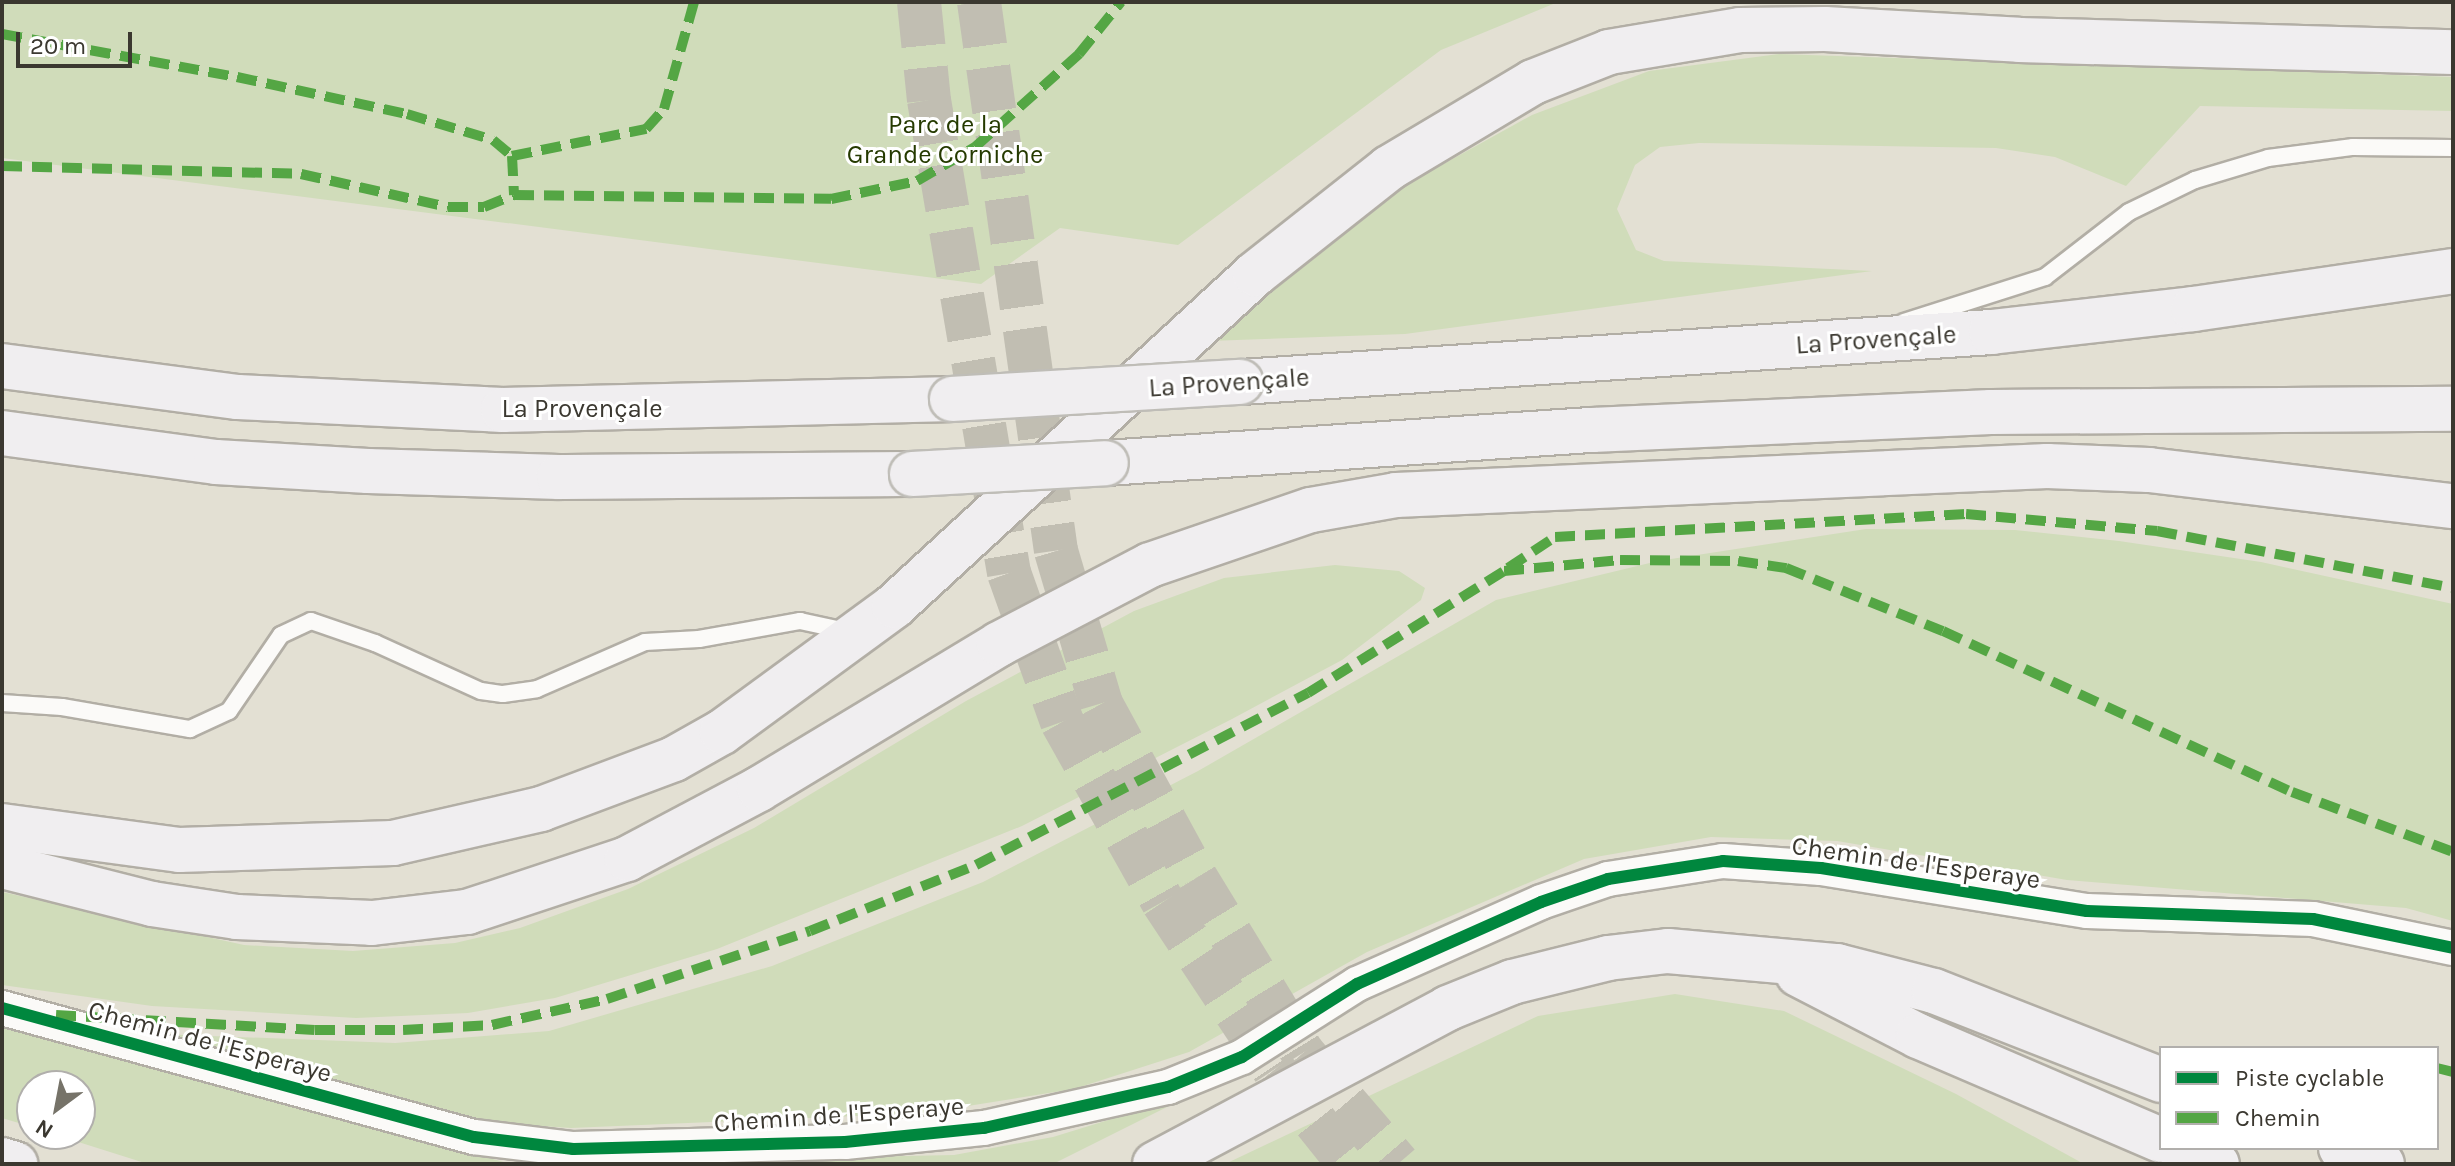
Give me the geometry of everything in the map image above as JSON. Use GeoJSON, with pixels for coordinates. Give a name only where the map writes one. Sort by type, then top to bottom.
{"type":"FeatureCollection","features":[{"type":"Feature","properties":{"kind":"highway"},"geometry":{"type":"LineString","coordinates":[[2,826],[179,850],[338,848],[436,837],[541,809],[674,759],[722,732],[856,634],[936,570],[1255,274],[1338,207],[1482,110],[1609,52],[1715,33],[1825,29],[2019,40],[2453,52]]}},
{"type":"Feature","properties":{"kind":"highway","name":"La Provençale"},"geometry":{"type":"LineString","coordinates":[[2,366],[238,397],[503,410],[952,399],[1850,343],[2193,309],[2453,271]]}},
{"type":"Feature","properties":{"kind":"highway"},"geometry":{"type":"LineString","coordinates":[[2,433],[216,462],[368,471],[559,477],[912,474],[1592,430],[1991,412],[2453,409]]}},
{"type":"Feature","properties":{"kind":"highway"},"geometry":{"type":"LineString","coordinates":[[2,866],[152,904],[237,917],[372,923],[467,912],[627,859],[759,789],[1012,637],[1150,565],[1311,510],[1396,495],[2047,466],[2149,470],[2453,506]]}},
{"type":"Feature","properties":{"kind":"highway"},"geometry":{"type":"LineString","coordinates":[[1155,1164],[1448,1008],[1512,982],[1608,958],[1668,951],[1764,957],[1837,966],[1934,991],[2159,1079]]}},
{"type":"Feature","properties":{"kind":"highway"},"geometry":{"type":"LineString","coordinates":[[1764,957],[1918,1036],[2159,1139]]}},
{"type":"Feature","properties":{"kind":"highway"},"geometry":{"type":"LineString","coordinates":[[2184,1150],[2217,1164]]}},
{"type":"Feature","properties":{"kind":"highway"},"geometry":{"type":"LineString","coordinates":[[2346,1150],[2382,1164]]}},
{"type":"Feature","properties":{"kind":"highway"},"geometry":{"type":"LineString","coordinates":[[2,1160],[15,1164]]}},
{"type":"Feature","properties":{"kind":"street","name":"Chemin de l'Esperaye"},"geometry":{"type":"LineString","coordinates":[[2,1008],[474,1137],[573,1149],[845,1142],[984,1128],[1168,1087],[1242,1057],[1357,984],[1541,902],[1608,879],[1723,861],[1821,868],[2087,911],[2313,919],[2453,948]]}},
{"type":"Feature","properties":{"kind":"lane"},"geometry":{"type":"LineString","coordinates":[[1850,343],[1953,304],[2045,277],[2129,212],[2195,180],[2268,158],[2353,147],[2453,148]]}},
{"type":"Feature","properties":{"kind":"lane"},"geometry":{"type":"LineString","coordinates":[[2,703],[62,707],[190,729],[229,711],[281,635],[311,621],[375,643],[481,691],[503,694],[537,689],[645,642],[699,639],[800,621],[824,622],[856,634]]}},
{"type":"Feature","properties":{"kind":"green space","name":"Parc de la Grande Corniche"},"geometry":{"type":"Polygon","coordinates":[[[2,2],[1558,2],[1441,50],[1178,245],[1060,228],[981,284],[2,158],[2,2]]]}},
{"type":"Feature","properties":{"kind":"green space"},"geometry":{"type":"Polygon","coordinates":[[[1779,54],[2453,77],[2453,111],[2200,106],[2126,186],[2055,157],[1996,148],[1699,143],[1660,147],[1635,165],[1617,209],[1636,250],[1664,261],[1872,271],[1405,334],[1209,341],[1355,213],[1532,115],[1649,71],[1779,54]]]}},
{"type":"Feature","properties":{"kind":"green space"},"geometry":{"type":"Polygon","coordinates":[[[1866,529],[2015,530],[2119,541],[2261,562],[2453,604],[2453,921],[2406,908],[2067,880],[1837,841],[1711,837],[1584,859],[1367,952],[1189,1052],[1074,1089],[924,1113],[571,1128],[482,1122],[159,1034],[395,1043],[549,1031],[772,966],[983,882],[1198,771],[1496,600],[1658,561],[1866,529]]]}},
{"type":"Feature","properties":{"kind":"green space"},"geometry":{"type":"Polygon","coordinates":[[[1335,565],[1399,571],[1425,588],[1421,600],[1342,660],[1232,719],[1022,826],[717,949],[555,998],[468,1013],[356,1018],[152,1006],[2,985],[2,892],[244,945],[353,951],[455,943],[520,928],[628,889],[754,828],[966,701],[1134,611],[1224,578],[1335,565]]]}},
{"type":"Feature","properties":{"kind":"green space"},"geometry":{"type":"Polygon","coordinates":[[[1675,994],[1784,1011],[1956,1094],[2084,1164],[1225,1164],[1538,1016],[1675,994]]]}},
{"type":"Feature","properties":{"kind":"green space"},"geometry":{"type":"Polygon","coordinates":[[[2,1023],[511,1164],[148,1164],[96,1148],[96,1070],[16,1070],[16,1122],[2,1118],[2,1023]]]}},
{"type":"Feature","properties":{"kind":"green space"},"geometry":{"type":"Polygon","coordinates":[[[1193,1094],[1053,1164],[511,1164],[954,1155],[1053,1137],[1193,1094]]]}},
{"type":"Feature","properties":{"kind":"tunnel"},"geometry":{"type":"LineString","coordinates":[[919,2],[929,100],[1009,573],[1062,722],[1163,902],[1274,1070],[1349,1164]]}},
{"type":"Feature","properties":{"kind":"tunnel"},"geometry":{"type":"LineString","coordinates":[[979,2],[1056,551],[1101,704],[1196,878],[1303,1053],[1398,1164]]}},
{"type":"Feature","properties":{"kind":"marked path"},"geometry":{"type":"LineString","coordinates":[[512,156],[646,129],[664,109],[694,2]]}},
{"type":"Feature","properties":{"kind":"marked path"},"geometry":{"type":"LineString","coordinates":[[2,166],[301,174],[448,207],[484,207],[514,195],[831,199],[917,181],[975,147],[1079,54],[1121,2]]}},
{"type":"Feature","properties":{"kind":"marked path"},"geometry":{"type":"LineString","coordinates":[[2,34],[237,77],[407,114],[493,140],[512,156],[514,195]]}},
{"type":"Feature","properties":{"kind":"marked path"},"geometry":{"type":"LineString","coordinates":[[1508,568],[1555,537],[1966,514],[2157,531],[2453,588]]}},
{"type":"Feature","properties":{"kind":"marked path"},"geometry":{"type":"LineString","coordinates":[[56,1015],[315,1030],[403,1030],[492,1025],[607,999],[810,931],[976,865],[1308,693],[1504,571],[1620,560],[1738,561],[1786,568],[1943,631],[2292,792],[2453,852]]}},
{"type":"Feature","properties":{"kind":"marked path"},"geometry":{"type":"LineString","coordinates":[[2439,1068],[2453,1072]]}},
{"type":"Feature","properties":{"kind":"cycle path"},"geometry":{"type":"LineString","coordinates":[[2,1008],[474,1137],[573,1149],[845,1142],[984,1128],[1168,1087],[1242,1057],[1357,984],[1541,902],[1608,879],[1723,861],[1821,868],[2087,911],[2313,919],[2453,948]]}}]}
